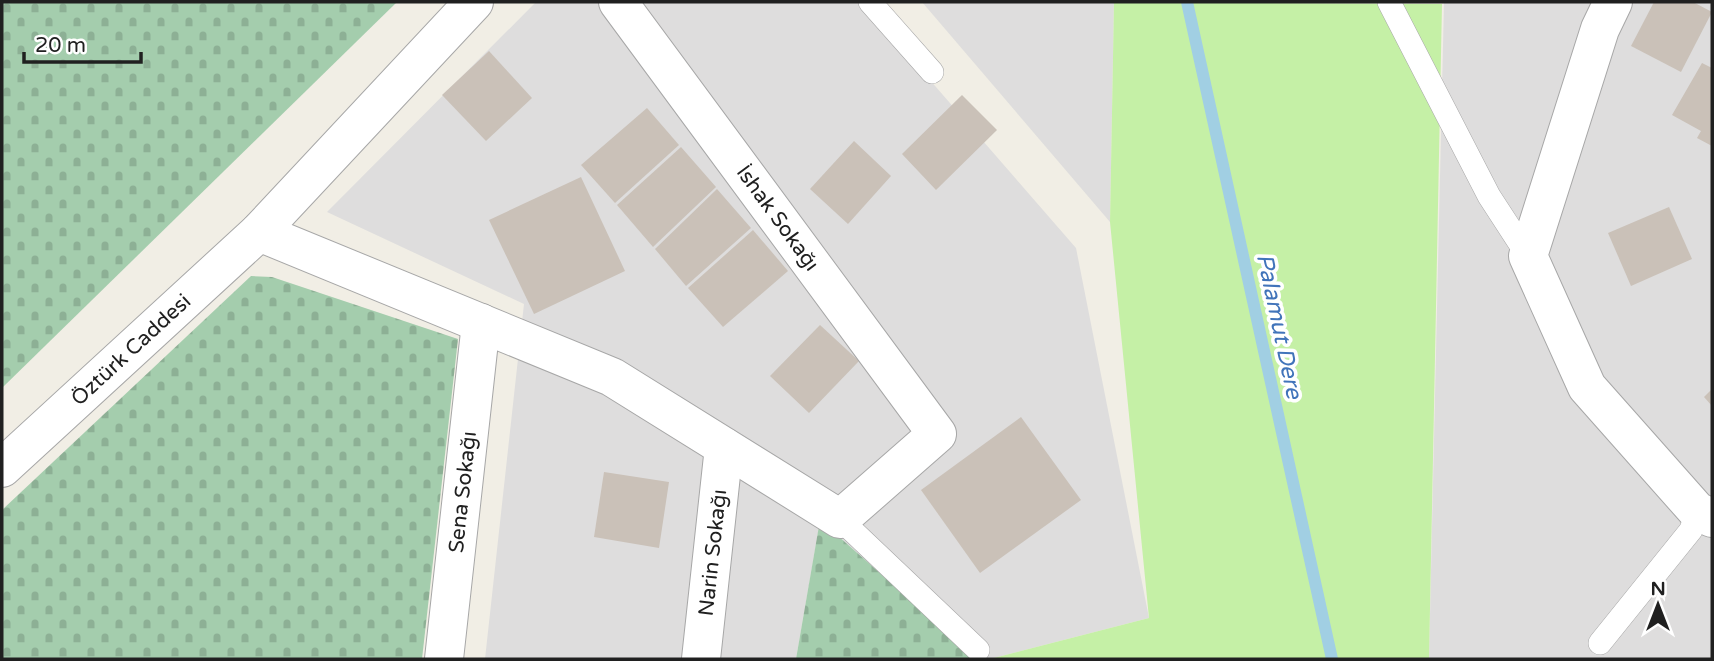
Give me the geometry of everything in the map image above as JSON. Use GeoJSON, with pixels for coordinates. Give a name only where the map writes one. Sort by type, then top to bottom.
{"type":"FeatureCollection","features":[{"type":"Feature","properties":{"kind":"street","name":"Öztürk Caddesi"},"geometry":{"type":"LineString","coordinates":[[2,468],[259,232],[474,2]]}},
{"type":"Feature","properties":{"kind":"street","name":"İshak Sokağı"},"geometry":{"type":"LineString","coordinates":[[618,2],[937,434],[840,519]]}},
{"type":"Feature","properties":{"kind":"street"},"geometry":{"type":"LineString","coordinates":[[1614,2],[1600,29],[1528,256],[1587,387],[1705,515]]}},
{"type":"Feature","properties":{"kind":"street"},"geometry":{"type":"LineString","coordinates":[[259,232],[612,377],[840,519]]}},
{"type":"Feature","properties":{"kind":"street","name":"Sena Sokağı"},"geometry":{"type":"LineString","coordinates":[[444,659],[481,323]]}},
{"type":"Feature","properties":{"kind":"street","name":"Narin Sokağı"},"geometry":{"type":"LineString","coordinates":[[701,659],[724,447]]}},
{"type":"Feature","properties":{"kind":"lane"},"geometry":{"type":"LineString","coordinates":[[870,2],[932,72]]}},
{"type":"Feature","properties":{"kind":"lane"},"geometry":{"type":"LineString","coordinates":[[1389,2],[1489,196],[1528,256]]}},
{"type":"Feature","properties":{"kind":"lane"},"geometry":{"type":"LineString","coordinates":[[1600,643],[1705,515]]}},
{"type":"Feature","properties":{"kind":"lane"},"geometry":{"type":"LineString","coordinates":[[840,519],[978,650]]}},
{"type":"Feature","properties":{"kind":"shaded area"},"geometry":{"type":"Polygon","coordinates":[[[536,2],[862,2],[1076,248],[1149,618],[990,659],[977,659],[820,521],[796,659],[485,659],[524,304],[327,212],[536,2]]]}},
{"type":"Feature","properties":{"kind":"shaded area"},"geometry":{"type":"Polygon","coordinates":[[[922,2],[1114,2],[1110,222],[922,2]]]}},
{"type":"Feature","properties":{"kind":"shaded area"},"geometry":{"type":"Polygon","coordinates":[[[1444,2],[1712,2],[1712,659],[1429,659],[1444,2]]]}},
{"type":"Feature","properties":{"kind":"green space"},"geometry":{"type":"Polygon","coordinates":[[[2,2],[397,2],[2,388],[2,2]]]}},
{"type":"Feature","properties":{"kind":"green space"},"geometry":{"type":"Polygon","coordinates":[[[1114,2],[1442,4],[1429,659],[990,659],[1149,618],[1110,222],[1114,2]]]}},
{"type":"Feature","properties":{"kind":"green space"},"geometry":{"type":"Polygon","coordinates":[[[251,276],[272,277],[458,339],[422,659],[2,659],[2,510],[251,276]]]}},
{"type":"Feature","properties":{"kind":"green space"},"geometry":{"type":"Polygon","coordinates":[[[820,520],[977,659],[796,659],[820,520]]]}},
{"type":"Feature","properties":{"kind":"building"},"geometry":{"type":"Polygon","coordinates":[[[1654,2],[1693,2],[1712,12],[1681,72],[1631,46],[1654,2]]]}},
{"type":"Feature","properties":{"kind":"building"},"geometry":{"type":"Polygon","coordinates":[[[489,51],[532,98],[486,141],[442,95],[489,51]]]}},
{"type":"Feature","properties":{"kind":"building"},"geometry":{"type":"Polygon","coordinates":[[[1702,63],[1712,68],[1712,146],[1697,138],[1701,131],[1672,115],[1702,63]]]}},
{"type":"Feature","properties":{"kind":"building"},"geometry":{"type":"Polygon","coordinates":[[[962,95],[997,130],[936,190],[902,154],[962,95]]]}},
{"type":"Feature","properties":{"kind":"building"},"geometry":{"type":"Polygon","coordinates":[[[647,108],[679,145],[615,203],[581,165],[647,108]]]}},
{"type":"Feature","properties":{"kind":"building"},"geometry":{"type":"Polygon","coordinates":[[[854,141],[891,176],[848,224],[810,189],[854,141]]]}},
{"type":"Feature","properties":{"kind":"building"},"geometry":{"type":"Polygon","coordinates":[[[681,147],[716,187],[653,247],[617,205],[681,147]]]}},
{"type":"Feature","properties":{"kind":"building"},"geometry":{"type":"Polygon","coordinates":[[[581,177],[625,271],[534,314],[489,220],[581,177]]]}},
{"type":"Feature","properties":{"kind":"building"},"geometry":{"type":"Polygon","coordinates":[[[717,189],[751,228],[686,286],[655,249],[717,189]]]}},
{"type":"Feature","properties":{"kind":"building"},"geometry":{"type":"Polygon","coordinates":[[[1669,207],[1692,259],[1631,286],[1608,233],[1669,207]]]}},
{"type":"Feature","properties":{"kind":"building"},"geometry":{"type":"Polygon","coordinates":[[[753,230],[788,271],[723,327],[688,288],[753,230]]]}},
{"type":"Feature","properties":{"kind":"building"},"geometry":{"type":"Polygon","coordinates":[[[820,325],[859,361],[809,413],[770,376],[820,325]]]}},
{"type":"Feature","properties":{"kind":"building"},"geometry":{"type":"Polygon","coordinates":[[[1712,389],[1712,406],[1704,397],[1712,389]]]}},
{"type":"Feature","properties":{"kind":"building"},"geometry":{"type":"Polygon","coordinates":[[[1021,417],[1081,500],[980,573],[921,490],[1021,417]]]}},
{"type":"Feature","properties":{"kind":"building"},"geometry":{"type":"Polygon","coordinates":[[[604,472],[669,482],[659,548],[594,537],[604,472]]]}},
{"type":"Feature","properties":{"kind":"waterway","name":"Palamut Dere"},"geometry":{"type":"LineString","coordinates":[[1187,2],[1332,659]]}}]}
